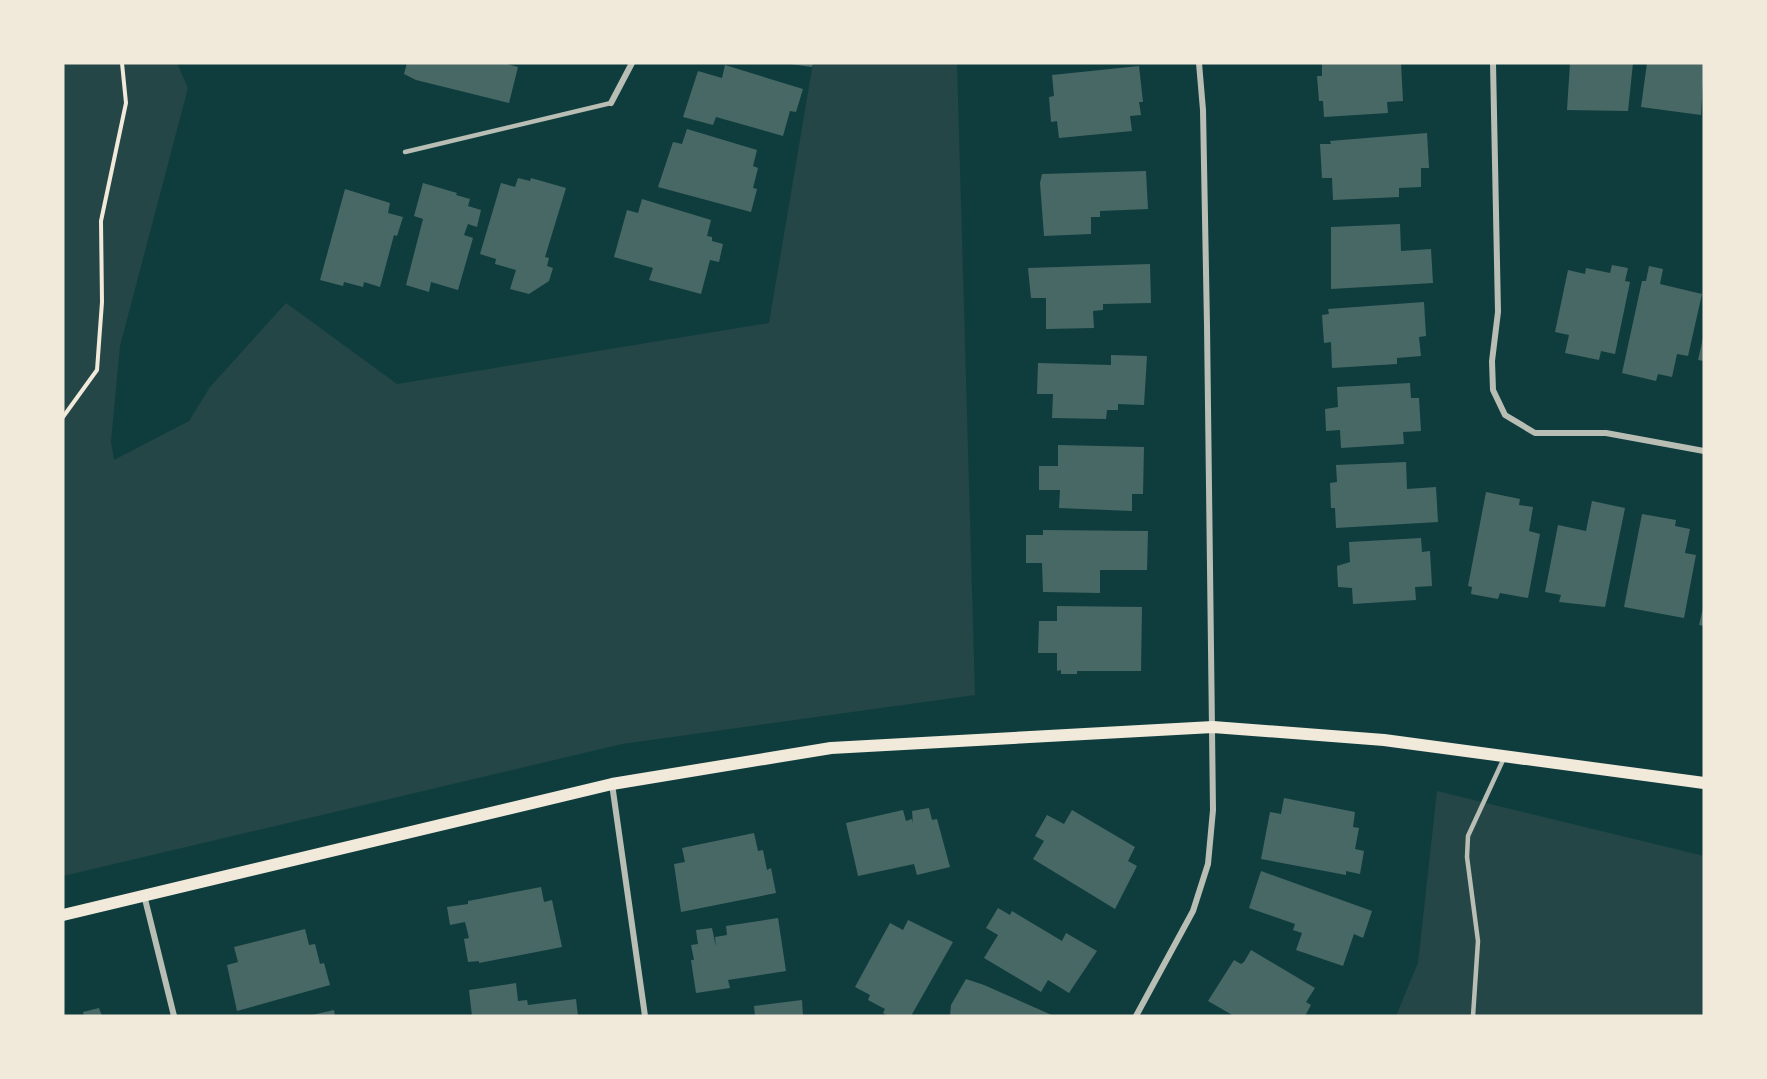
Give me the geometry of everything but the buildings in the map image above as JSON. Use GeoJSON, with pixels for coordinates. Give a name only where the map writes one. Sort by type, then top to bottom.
{"type":"FeatureCollection","features":[{"type":"Feature","properties":{"kind":"main road"},"geometry":{"type":"LineString","coordinates":[[63,915],[143,894],[612,784],[831,748],[1213,727],[1384,740],[1704,783]]}},
{"type":"Feature","properties":{"kind":"street"},"geometry":{"type":"LineString","coordinates":[[611,103],[632,63]]}},
{"type":"Feature","properties":{"kind":"street"},"geometry":{"type":"LineString","coordinates":[[1136,1016],[1193,911],[1208,864],[1213,810],[1204,134],[1199,63]]}},
{"type":"Feature","properties":{"kind":"street"},"geometry":{"type":"LineString","coordinates":[[1493,63],[1498,312],[1492,361],[1493,390],[1505,415],[1535,433],[1606,433],[1704,451]]}},
{"type":"Feature","properties":{"kind":"street"},"geometry":{"type":"LineString","coordinates":[[612,784],[645,1016]]}},
{"type":"Feature","properties":{"kind":"street"},"geometry":{"type":"LineString","coordinates":[[143,894],[174,1016]]}},
{"type":"Feature","properties":{"kind":"lane"},"geometry":{"type":"LineString","coordinates":[[405,152],[611,103]]}},
{"type":"Feature","properties":{"kind":"lane"},"geometry":{"type":"LineString","coordinates":[[1473,1016],[1478,941],[1467,858],[1468,836],[1505,756]]}},
{"type":"Feature","properties":{"kind":"path"},"geometry":{"type":"LineString","coordinates":[[63,417],[97,370],[102,302],[101,221],[126,104],[122,63]]}},
{"type":"Feature","properties":{"kind":"shaded area"},"geometry":{"type":"Polygon","coordinates":[[[63,63],[177,63],[188,88],[120,346],[111,441],[114,460],[189,421],[210,387],[286,303],[397,384],[769,323],[813,63],[957,63],[975,695],[622,744],[63,876],[63,63]]]}},
{"type":"Feature","properties":{"kind":"shaded area"},"geometry":{"type":"Polygon","coordinates":[[[1437,791],[1704,856],[1704,1016],[1396,1016],[1418,963],[1437,791]]]}}]}
